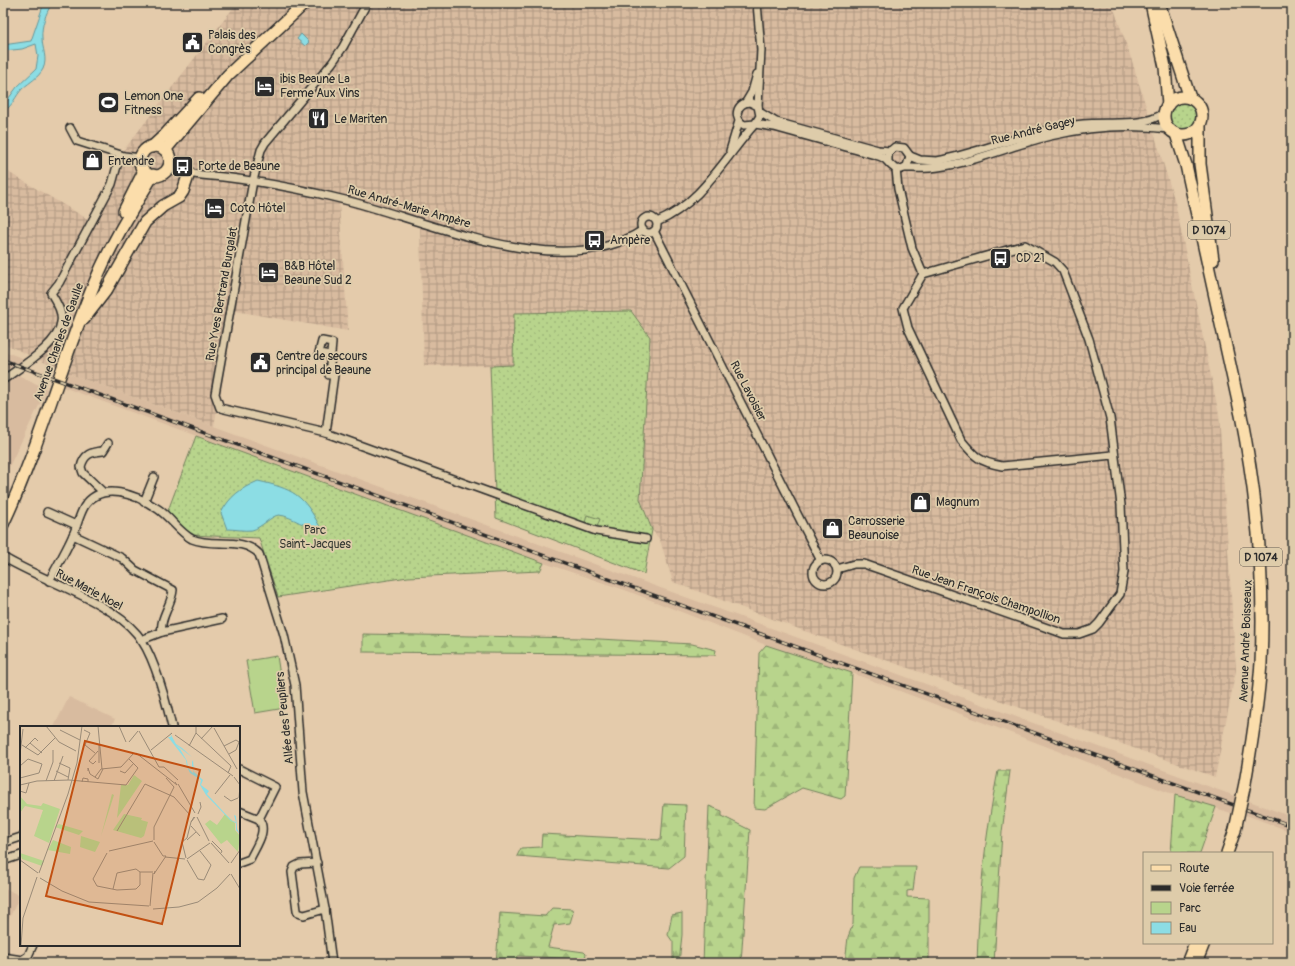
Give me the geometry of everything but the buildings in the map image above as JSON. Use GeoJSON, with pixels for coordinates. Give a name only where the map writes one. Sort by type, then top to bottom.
{"type":"FeatureCollection","features":[{"type":"Feature","properties":{"kind":"main road"},"geometry":{"type":"LineString","coordinates":[[152,146],[157,146],[165,150],[170,162],[166,170],[158,175],[149,173],[140,163],[144,151],[165,135],[220,75],[295,3]]}},
{"type":"Feature","properties":{"kind":"main road"},"geometry":{"type":"LineString","coordinates":[[165,150],[228,75],[305,3]]}},
{"type":"Feature","properties":{"kind":"main road"},"geometry":{"type":"LineString","coordinates":[[1151,3],[1165,67],[1166,109],[1164,122],[1172,132],[1186,136],[1192,134],[1200,127],[1203,116],[1201,109],[1197,102],[1190,98],[1178,98],[1166,109]]}},
{"type":"Feature","properties":{"kind":"main road"},"geometry":{"type":"LineString","coordinates":[[1159,3],[1190,98]]}},
{"type":"Feature","properties":{"kind":"main road","name":"Avenue André Boisseaux"},"geometry":{"type":"LineString","coordinates":[[1200,127],[1200,164],[1224,334]]}},
{"type":"Feature","properties":{"kind":"main road","name":"Avenue André Boisseaux"},"geometry":{"type":"LineString","coordinates":[[1172,132],[1186,165],[1214,298],[1224,334],[1249,452],[1259,526],[1261,566],[1260,664],[1246,783],[1230,852]]}},
{"type":"Feature","properties":{"kind":"main road","name":"Avenue Charles de Gaulle"},"geometry":{"type":"LineString","coordinates":[[3,524],[27,469],[76,329],[95,281],[149,173]]}},
{"type":"Feature","properties":{"kind":"main road","name":"Avenue Charles de Gaulle"},"geometry":{"type":"LineString","coordinates":[[3,510],[29,450],[65,346],[110,240],[149,173]]}},
{"type":"Feature","properties":{"kind":"main road"},"geometry":{"type":"LineString","coordinates":[[76,329],[107,290],[145,222],[163,206],[179,197],[183,191],[189,173]]}},
{"type":"Feature","properties":{"kind":"main road","name":"Avenue André Boisseaux"},"geometry":{"type":"LineString","coordinates":[[1227,852],[1235,830]]}},
{"type":"Feature","properties":{"kind":"main road"},"geometry":{"type":"LineString","coordinates":[[1187,963],[1196,944]]}},
{"type":"Feature","properties":{"kind":"main road"},"geometry":{"type":"LineString","coordinates":[[1196,963],[1204,944]]}},
{"type":"Feature","properties":{"kind":"street","name":"Rue Yves Bertrand Burgalat"},"geometry":{"type":"LineString","coordinates":[[326,433],[220,408],[215,394],[253,181],[261,150],[265,143],[332,63],[343,47],[367,3]]}},
{"type":"Feature","properties":{"kind":"street","name":"Rue André-Marie Ampère"},"geometry":{"type":"LineString","coordinates":[[643,230],[642,222],[645,218],[653,218],[656,222],[676,211],[699,192],[759,119],[761,35],[757,3]]}},
{"type":"Feature","properties":{"kind":"street","name":"Rue André-Marie Ampère"},"geometry":{"type":"LineString","coordinates":[[728,157],[739,121],[737,115],[738,109],[746,102],[752,92],[760,64]]}},
{"type":"Feature","properties":{"kind":"street"},"geometry":{"type":"LineString","coordinates":[[746,102],[753,102],[760,110],[776,122],[878,150],[890,150]]}},
{"type":"Feature","properties":{"kind":"street","name":"Rue André Gagey"},"geometry":{"type":"LineString","coordinates":[[910,156],[920,160],[937,161],[1050,130],[1083,124],[1146,120],[1166,109]]}},
{"type":"Feature","properties":{"kind":"street"},"geometry":{"type":"LineString","coordinates":[[739,121],[744,125],[754,124],[774,127],[875,155],[888,161]]}},
{"type":"Feature","properties":{"kind":"street"},"geometry":{"type":"LineString","coordinates":[[70,128],[77,141],[120,155],[141,158]]}},
{"type":"Feature","properties":{"kind":"street","name":"Rue André Gagey"},"geometry":{"type":"LineString","coordinates":[[904,168],[929,168],[955,164],[1032,140],[1070,132],[1118,128],[1172,132]]}},
{"type":"Feature","properties":{"kind":"street"},"geometry":{"type":"LineString","coordinates":[[895,147],[901,147],[906,150],[910,156],[909,163],[904,168],[896,169],[891,166],[887,155],[890,150],[895,147]]}},
{"type":"Feature","properties":{"kind":"street"},"geometry":{"type":"LineString","coordinates":[[3,380],[45,347],[56,334],[62,322],[59,310],[51,293],[59,283],[112,184],[120,155]]}},
{"type":"Feature","properties":{"kind":"street","name":"Rue André-Marie Ampère"},"geometry":{"type":"LineString","coordinates":[[166,170],[171,169],[189,173],[253,181],[345,200],[498,244],[537,251],[564,251],[593,248],[617,242],[643,230],[650,233],[654,231]]}},
{"type":"Feature","properties":{"kind":"street"},"geometry":{"type":"LineString","coordinates":[[896,169],[897,184],[912,248],[923,274],[903,308],[908,328],[961,440],[973,454],[985,463],[1002,466],[1113,455]]}},
{"type":"Feature","properties":{"kind":"street"},"geometry":{"type":"LineString","coordinates":[[654,231],[657,227],[656,222]]}},
{"type":"Feature","properties":{"kind":"street","name":"Rue Lavoisier"},"geometry":{"type":"LineString","coordinates":[[654,231],[821,561]]}},
{"type":"Feature","properties":{"kind":"street","name":"Rue Jean François Champollion"},"geometry":{"type":"LineString","coordinates":[[837,569],[849,564],[864,564],[1056,631],[1071,634],[1086,632],[1099,623],[1120,594],[1123,581],[1121,505],[1113,455],[1110,418],[1089,339],[1066,276],[1055,262],[1025,245],[923,274]]}},
{"type":"Feature","properties":{"kind":"street"},"geometry":{"type":"LineString","coordinates":[[330,355],[329,375],[334,376],[326,433],[596,531],[646,539]]}},
{"type":"Feature","properties":{"kind":"street"},"geometry":{"type":"LineString","coordinates":[[49,581],[73,535],[87,502],[103,492],[83,473],[81,466],[87,455],[92,452],[103,452],[108,443]]}},
{"type":"Feature","properties":{"kind":"street"},"geometry":{"type":"LineString","coordinates":[[144,502],[154,477]]}},
{"type":"Feature","properties":{"kind":"street","name":"Allée des Peupliers"},"geometry":{"type":"LineString","coordinates":[[103,492],[115,492],[144,502],[167,516],[185,534],[193,539],[248,546],[255,550],[261,558],[284,635],[293,677],[303,792],[325,909],[332,963]]}},
{"type":"Feature","properties":{"kind":"street"},"geometry":{"type":"LineString","coordinates":[[47,512],[76,525]]}},
{"type":"Feature","properties":{"kind":"street"},"geometry":{"type":"LineString","coordinates":[[73,535],[122,558],[135,570],[173,590],[172,600],[162,624],[162,632]]}},
{"type":"Feature","properties":{"kind":"street","name":"Rue Marie Noel"},"geometry":{"type":"LineString","coordinates":[[3,557],[95,603],[117,616],[131,628],[142,640],[159,680],[172,726]]}},
{"type":"Feature","properties":{"kind":"street"},"geometry":{"type":"LineString","coordinates":[[821,561],[831,562],[837,569],[836,576],[832,582],[825,584],[819,582],[814,577],[813,571],[816,565],[821,561]]}},
{"type":"Feature","properties":{"kind":"street"},"geometry":{"type":"LineString","coordinates":[[142,640],[162,632],[222,619]]}},
{"type":"Feature","properties":{"kind":"street"},"geometry":{"type":"LineString","coordinates":[[240,770],[274,787],[259,819]]}},
{"type":"Feature","properties":{"kind":"street"},"geometry":{"type":"LineString","coordinates":[[240,810],[259,819],[263,824],[263,833],[250,858],[240,862]]}},
{"type":"Feature","properties":{"kind":"street"},"geometry":{"type":"LineString","coordinates":[[3,843],[20,837]]}},
{"type":"Feature","properties":{"kind":"street"},"geometry":{"type":"LineString","coordinates":[[3,861],[20,855]]}},
{"type":"Feature","properties":{"kind":"street"},"geometry":{"type":"LineString","coordinates":[[317,863],[300,864],[294,867],[292,872],[297,910],[298,913],[304,914],[325,909]]}},
{"type":"Feature","properties":{"kind":"street"},"geometry":{"type":"LineString","coordinates":[[3,957],[22,960],[28,956],[33,946]]}},
{"type":"Feature","properties":{"kind":"shaded area"},"geometry":{"type":"Polygon","coordinates":[[[237,3],[1112,3],[1133,64],[1175,202],[1219,415],[1236,670],[1215,777],[818,636],[673,582],[660,540],[652,530],[640,499],[650,337],[631,311],[514,313],[514,365],[424,366],[420,227],[339,204],[348,331],[235,311],[214,426],[67,373],[3,343],[3,169],[91,221],[112,184],[120,155],[237,3]]]}},
{"type":"Feature","properties":{"kind":"shaded area"},"geometry":{"type":"Polygon","coordinates":[[[3,351],[25,359],[11,369],[3,366],[3,351]]]}},
{"type":"Feature","properties":{"kind":"shaded area"},"geometry":{"type":"Polygon","coordinates":[[[14,373],[47,389],[3,479],[3,382],[14,373]]]}},
{"type":"Feature","properties":{"kind":"shaded area"},"geometry":{"type":"Polygon","coordinates":[[[67,373],[1235,796],[1231,813],[1175,795],[852,673],[766,645],[625,590],[544,563],[63,387],[67,373]]]}},
{"type":"Feature","properties":{"kind":"shaded area"},"geometry":{"type":"Polygon","coordinates":[[[69,697],[115,719],[112,726],[54,726],[69,697]]]}},
{"type":"Feature","properties":{"kind":"shaded area"},"geometry":{"type":"Polygon","coordinates":[[[1249,801],[1292,817],[1292,832],[1246,815],[1249,801]]]}},
{"type":"Feature","properties":{"kind":"shaded area"},"geometry":{"type":"Polygon","coordinates":[[[3,887],[20,896],[3,930],[3,887]]]}},
{"type":"Feature","properties":{"kind":"green space"},"geometry":{"type":"Polygon","coordinates":[[[1183,102],[1193,106],[1197,116],[1193,126],[1183,130],[1173,126],[1169,116],[1173,106],[1183,102]]]}},
{"type":"Feature","properties":{"kind":"green space"},"geometry":{"type":"Polygon","coordinates":[[[631,311],[650,337],[640,499],[652,530],[644,574],[496,518],[490,366],[513,365],[514,313],[631,311]]]}},
{"type":"Feature","properties":{"kind":"green space","name":"Parc Saint-Jacques"},"geometry":{"type":"Polygon","coordinates":[[[196,436],[544,563],[540,571],[408,577],[278,597],[259,538],[191,535],[167,513],[196,436]]]}},
{"type":"Feature","properties":{"kind":"green space"},"geometry":{"type":"Polygon","coordinates":[[[587,515],[600,519],[597,527],[585,523],[587,515]]]}},
{"type":"Feature","properties":{"kind":"green space"},"geometry":{"type":"Polygon","coordinates":[[[363,634],[581,638],[692,644],[716,650],[715,655],[363,652],[363,634]]]}},
{"type":"Feature","properties":{"kind":"green space"},"geometry":{"type":"Polygon","coordinates":[[[766,645],[852,673],[845,796],[841,799],[802,788],[765,809],[754,808],[759,653],[766,645]]]}},
{"type":"Feature","properties":{"kind":"green space"},"geometry":{"type":"Polygon","coordinates":[[[277,656],[285,708],[255,713],[246,661],[277,656]]]}},
{"type":"Feature","properties":{"kind":"green space"},"geometry":{"type":"Polygon","coordinates":[[[998,771],[1010,771],[1002,832],[994,963],[977,963],[983,867],[993,795],[998,771]]]}},
{"type":"Feature","properties":{"kind":"green space"},"geometry":{"type":"Polygon","coordinates":[[[1175,795],[1216,807],[1200,852],[1171,852],[1175,795]]]}},
{"type":"Feature","properties":{"kind":"green space"},"geometry":{"type":"Polygon","coordinates":[[[664,804],[686,805],[684,856],[669,868],[517,856],[521,848],[541,847],[542,834],[661,840],[664,804]]]}},
{"type":"Feature","properties":{"kind":"green space"},"geometry":{"type":"Polygon","coordinates":[[[709,806],[722,811],[722,816],[750,830],[741,963],[703,963],[709,806]]]}},
{"type":"Feature","properties":{"kind":"green space"},"geometry":{"type":"Polygon","coordinates":[[[859,867],[916,867],[913,890],[907,891],[907,897],[929,898],[929,963],[845,963],[848,937],[853,924],[854,878],[859,867]]]}},
{"type":"Feature","properties":{"kind":"green space"},"geometry":{"type":"Polygon","coordinates":[[[552,908],[572,909],[573,913],[570,923],[554,925],[548,947],[584,952],[586,954],[585,959],[518,956],[513,963],[496,963],[500,913],[545,916],[552,908]]]}},
{"type":"Feature","properties":{"kind":"green space"},"geometry":{"type":"Polygon","coordinates":[[[682,913],[682,935],[679,963],[673,963],[673,942],[668,935],[672,915],[682,913]]]}},
{"type":"Feature","properties":{"kind":"water"},"geometry":{"type":"Polygon","coordinates":[[[44,3],[52,3],[46,15],[42,29],[42,42],[45,61],[43,69],[23,88],[9,107],[3,112],[3,106],[17,87],[36,69],[38,56],[36,44],[22,49],[3,51],[3,45],[31,41],[44,3]]]}},
{"type":"Feature","properties":{"kind":"water"},"geometry":{"type":"Polygon","coordinates":[[[301,34],[309,42],[305,46],[297,39],[301,34]]]}},
{"type":"Feature","properties":{"kind":"water"},"geometry":{"type":"Polygon","coordinates":[[[258,481],[289,490],[296,495],[308,507],[320,527],[310,527],[279,515],[252,530],[227,529],[221,513],[224,507],[236,494],[258,481]]]}},
{"type":"Feature","properties":{"kind":"railway"},"geometry":{"type":"LineString","coordinates":[[3,360],[1292,826]]}},
{"type":"Feature","properties":{"kind":"place","name":"Palais des Congrès"},"geometry":{"type":"Point","coordinates":[192,42]}},
{"type":"Feature","properties":{"kind":"place","name":"ibis Beaune La Ferme Aux Vins"},"geometry":{"type":"Point","coordinates":[264,86]}},
{"type":"Feature","properties":{"kind":"place","name":"Lemon One Fitness"},"geometry":{"type":"Point","coordinates":[108,103]}},
{"type":"Feature","properties":{"kind":"place","name":"Le Mariten"},"geometry":{"type":"Point","coordinates":[318,119]}},
{"type":"Feature","properties":{"kind":"place","name":"Entendre"},"geometry":{"type":"Point","coordinates":[93,161]}},
{"type":"Feature","properties":{"kind":"place","name":"Porte de Beaune"},"geometry":{"type":"Point","coordinates":[182,166]}},
{"type":"Feature","properties":{"kind":"place","name":"Coto Hôtel"},"geometry":{"type":"Point","coordinates":[214,208]}},
{"type":"Feature","properties":{"kind":"place","name":"Ampère"},"geometry":{"type":"Point","coordinates":[595,240]}},
{"type":"Feature","properties":{"kind":"place","name":"CD 21"},"geometry":{"type":"Point","coordinates":[1000,258]}},
{"type":"Feature","properties":{"kind":"place","name":"B&B Hôtel Beaune Sud 2"},"geometry":{"type":"Point","coordinates":[268,273]}},
{"type":"Feature","properties":{"kind":"place","name":"Centre de secours principal de Beaune"},"geometry":{"type":"Point","coordinates":[260,363]}},
{"type":"Feature","properties":{"kind":"place","name":"Magnum"},"geometry":{"type":"Point","coordinates":[920,502]}},
{"type":"Feature","properties":{"kind":"place","name":"Carrosserie Beaunoise"},"geometry":{"type":"Point","coordinates":[833,528]}}]}
